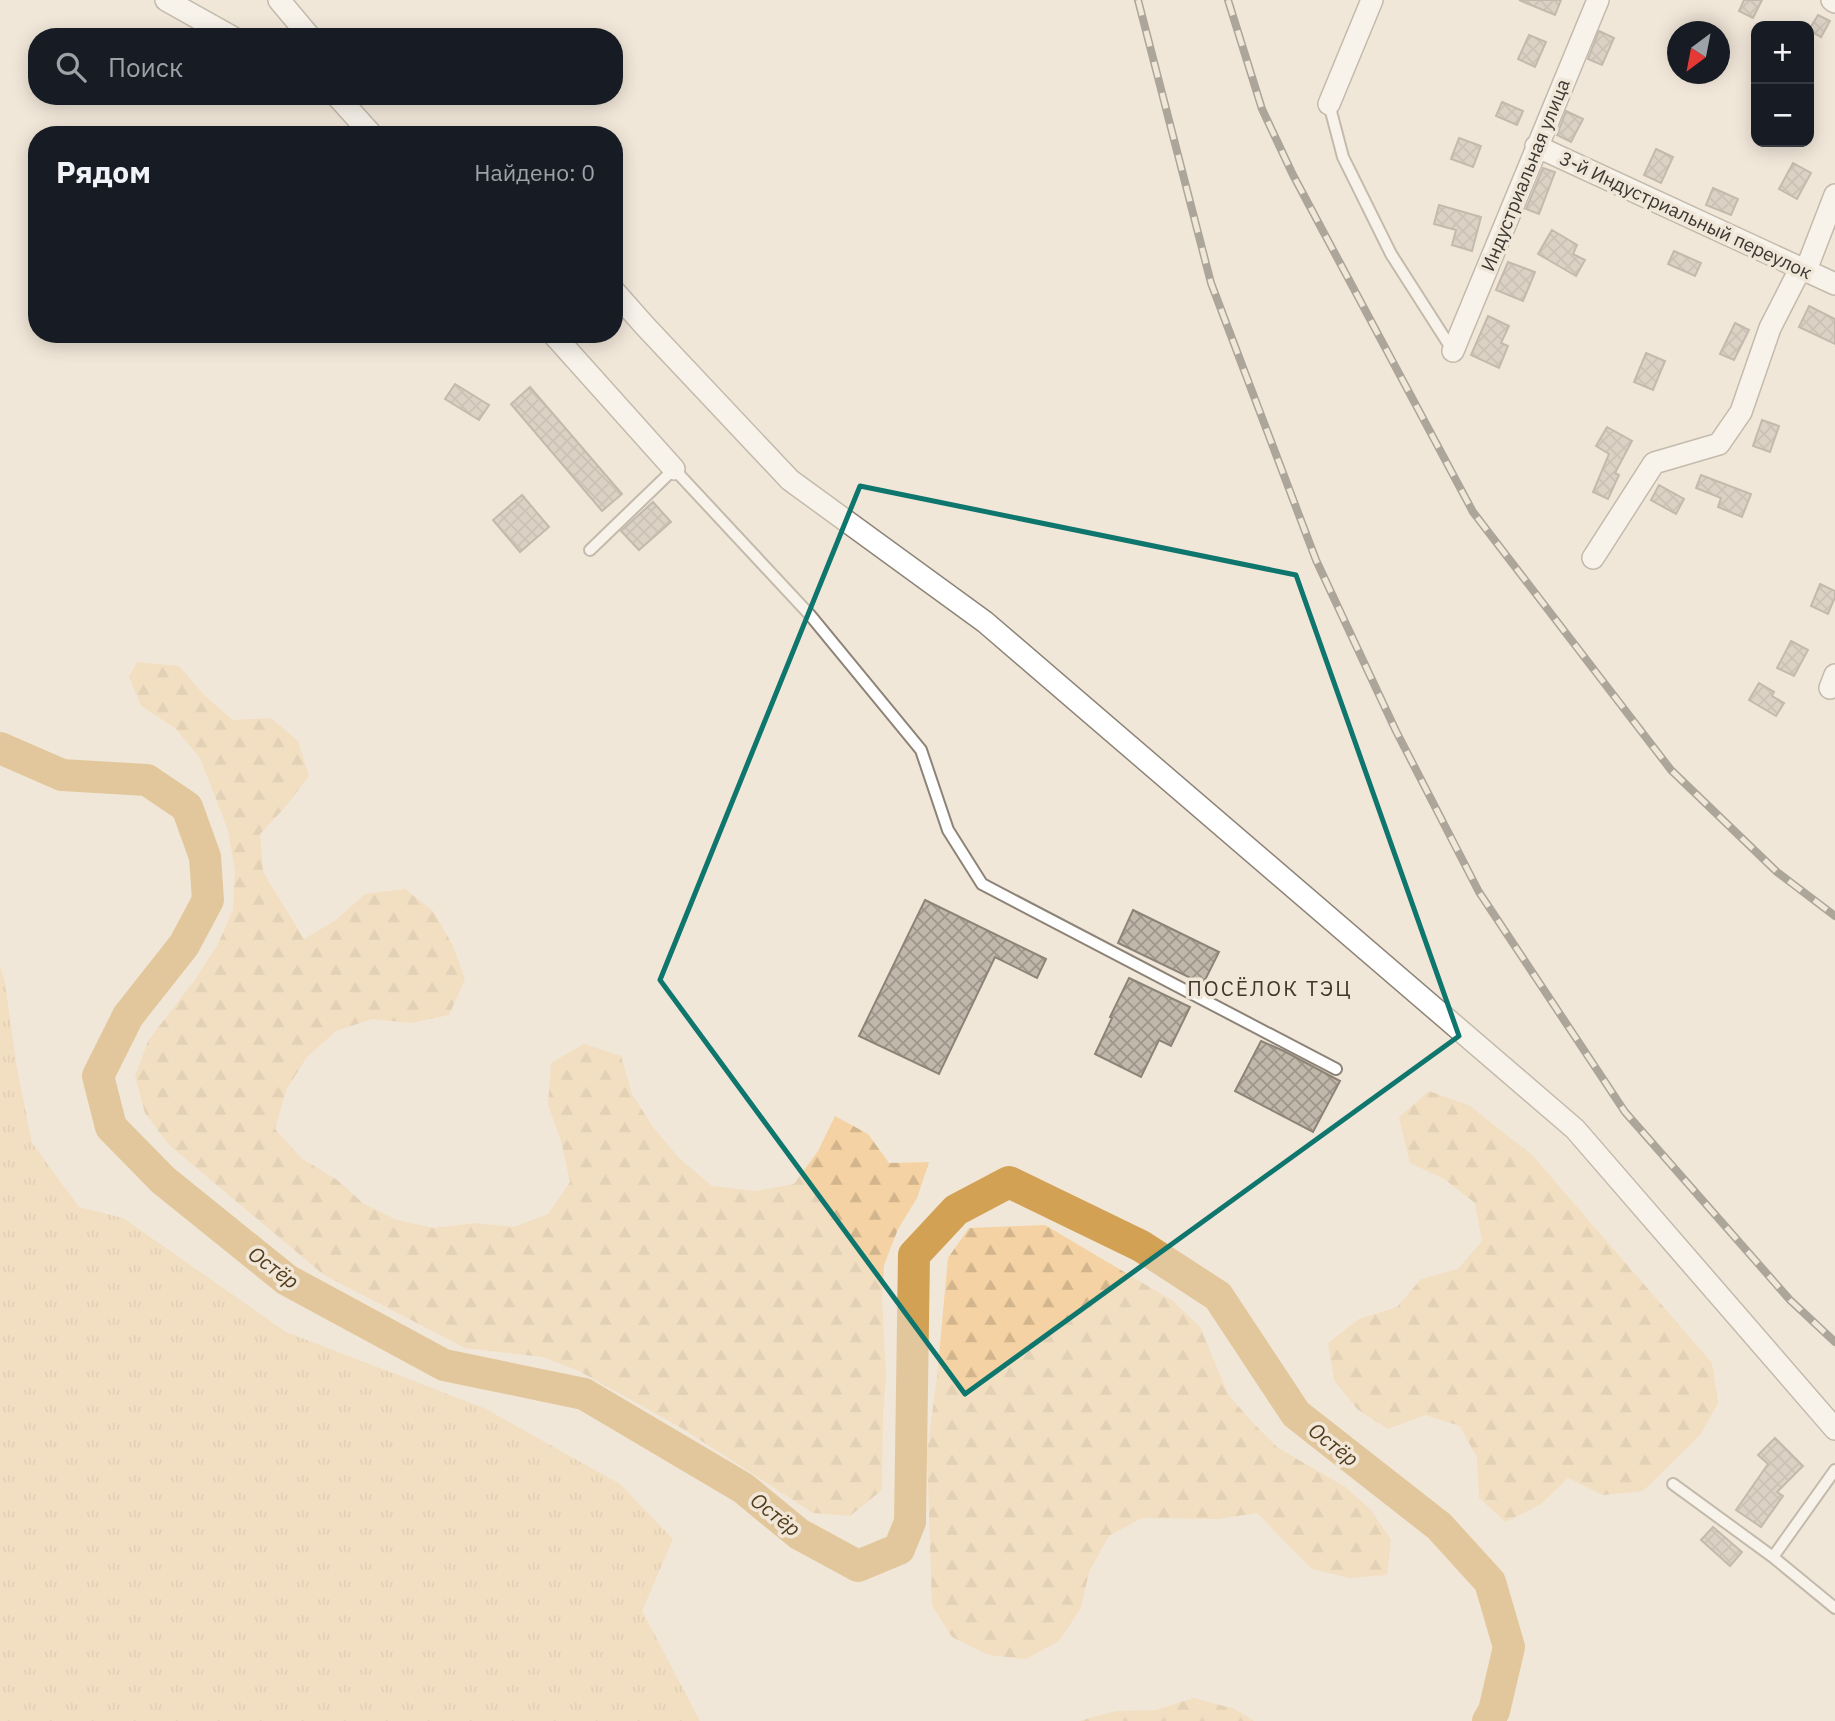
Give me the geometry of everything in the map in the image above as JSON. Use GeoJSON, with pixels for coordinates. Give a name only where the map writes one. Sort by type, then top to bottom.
{"type":"FeatureCollection","features":[{"type":"Feature","properties":{"kind":"street"},"geometry":{"type":"LineString","coordinates":[[166,0],[216,28]]}},
{"type":"Feature","properties":{"kind":"street"},"geometry":{"type":"LineString","coordinates":[[279,0],[302,28]]}},
{"type":"Feature","properties":{"kind":"street"},"geometry":{"type":"LineString","coordinates":[[1329,104],[1371,0]]}},
{"type":"Feature","properties":{"kind":"street","name":"Индустриальная улица"},"geometry":{"type":"LineString","coordinates":[[1453,351],[1598,0]]}},
{"type":"Feature","properties":{"kind":"street"},"geometry":{"type":"LineString","coordinates":[[345,105],[364,126]]}},
{"type":"Feature","properties":{"kind":"street","name":"3-й Индустриальный переулок"},"geometry":{"type":"LineString","coordinates":[[1536,146],[1835,284]]}},
{"type":"Feature","properties":{"kind":"street"},"geometry":{"type":"LineString","coordinates":[[1593,558],[1654,463],[1719,444],[1741,412],[1770,328],[1797,275],[1806,270],[1835,195]]}},
{"type":"Feature","properties":{"kind":"street"},"geometry":{"type":"LineString","coordinates":[[623,301],[790,480],[985,622],[1575,1129],[1835,1429]]}},
{"type":"Feature","properties":{"kind":"street"},"geometry":{"type":"LineString","coordinates":[[561,343],[674,469]]}},
{"type":"Feature","properties":{"kind":"lane"},"geometry":{"type":"LineString","coordinates":[[1329,104],[1343,157],[1391,254],[1453,351]]}},
{"type":"Feature","properties":{"kind":"lane"},"geometry":{"type":"LineString","coordinates":[[590,550],[674,469],[810,615],[921,750],[948,830],[982,884],[1336,1069]]}},
{"type":"Feature","properties":{"kind":"lane"},"geometry":{"type":"LineString","coordinates":[[1773,1557],[1835,1470]]}},
{"type":"Feature","properties":{"kind":"lane"},"geometry":{"type":"LineString","coordinates":[[1673,1484],[1773,1557],[1835,1608]]}},
{"type":"Feature","properties":{"kind":"highlighted area"},"geometry":{"type":"Polygon","coordinates":[[[860,486],[1296,575],[1459,1036],[965,1394],[660,980],[860,486]]]}},
{"type":"Feature","properties":{"kind":"green space"},"geometry":{"type":"Polygon","coordinates":[[[137,662],[179,666],[204,695],[233,720],[271,718],[298,741],[309,776],[260,834],[263,872],[304,939],[336,920],[365,894],[405,889],[433,911],[452,944],[465,979],[449,1015],[411,1023],[372,1019],[336,1031],[307,1057],[286,1090],[275,1129],[301,1158],[337,1180],[364,1204],[397,1220],[434,1228],[475,1223],[514,1227],[548,1214],[570,1182],[561,1141],[548,1105],[551,1063],[584,1044],[621,1056],[632,1094],[653,1127],[679,1158],[712,1186],[756,1191],[794,1184],[818,1151],[835,1116],[868,1134],[889,1163],[929,1162],[917,1198],[898,1229],[884,1265],[882,1300],[886,1377],[882,1490],[850,1516],[813,1513],[683,1429],[579,1371],[542,1357],[465,1348],[324,1275],[169,1145],[145,1113],[135,1076],[148,1041],[197,977],[218,944],[233,910],[235,870],[228,830],[200,758],[175,728],[141,706],[129,677],[137,662]]]}},
{"type":"Feature","properties":{"kind":"green space"},"geometry":{"type":"Polygon","coordinates":[[[0,967],[5,982],[16,1063],[32,1143],[79,1207],[123,1218],[286,1332],[484,1408],[620,1484],[673,1539],[642,1611],[700,1721],[0,1721],[0,967]]]}},
{"type":"Feature","properties":{"kind":"green space"},"geometry":{"type":"Polygon","coordinates":[[[1429,1091],[1470,1106],[1533,1156],[1712,1363],[1718,1403],[1700,1435],[1643,1491],[1603,1495],[1568,1478],[1541,1504],[1506,1522],[1479,1498],[1477,1458],[1460,1426],[1425,1415],[1388,1429],[1357,1409],[1334,1380],[1328,1343],[1359,1319],[1397,1307],[1421,1279],[1458,1269],[1482,1241],[1475,1203],[1444,1179],[1410,1163],[1399,1117],[1429,1091]]]}},
{"type":"Feature","properties":{"kind":"green space"},"geometry":{"type":"Polygon","coordinates":[[[1045,1225],[1173,1301],[1200,1327],[1228,1394],[1251,1421],[1278,1448],[1344,1486],[1371,1510],[1391,1540],[1387,1575],[1350,1578],[1312,1569],[1257,1513],[1218,1519],[1142,1518],[1109,1536],[1089,1572],[1081,1608],[1059,1641],[1026,1659],[989,1655],[952,1637],[932,1605],[927,1453],[948,1258],[969,1228],[1045,1225]]]}},
{"type":"Feature","properties":{"kind":"green space"},"geometry":{"type":"Polygon","coordinates":[[[1194,1698],[1235,1709],[1254,1721],[1079,1721],[1116,1711],[1156,1710],[1194,1698]]]}},
{"type":"Feature","properties":{"kind":"building"},"geometry":{"type":"Polygon","coordinates":[[[1519,0],[1561,0],[1555,15],[1519,0]]]}},
{"type":"Feature","properties":{"kind":"building"},"geometry":{"type":"Polygon","coordinates":[[[1744,0],[1762,0],[1753,18],[1739,11],[1744,0]]]}},
{"type":"Feature","properties":{"kind":"building"},"geometry":{"type":"Polygon","coordinates":[[[1818,15],[1830,21],[1821,37],[1814,33],[1814,22],[1818,15]]]}},
{"type":"Feature","properties":{"kind":"building"},"geometry":{"type":"Polygon","coordinates":[[[1599,31],[1614,38],[1602,65],[1588,59],[1599,31]]]}},
{"type":"Feature","properties":{"kind":"building"},"geometry":{"type":"Polygon","coordinates":[[[1529,35],[1546,42],[1535,67],[1518,59],[1529,35]]]}},
{"type":"Feature","properties":{"kind":"building"},"geometry":{"type":"Polygon","coordinates":[[[1502,102],[1523,111],[1517,125],[1496,116],[1502,102]]]}},
{"type":"Feature","properties":{"kind":"building"},"geometry":{"type":"Polygon","coordinates":[[[1566,111],[1583,119],[1571,142],[1557,135],[1566,111]]]}},
{"type":"Feature","properties":{"kind":"building"},"geometry":{"type":"Polygon","coordinates":[[[1459,138],[1481,146],[1473,167],[1451,159],[1459,138]]]}},
{"type":"Feature","properties":{"kind":"building"},"geometry":{"type":"Polygon","coordinates":[[[1656,149],[1673,157],[1661,183],[1644,175],[1656,149]]]}},
{"type":"Feature","properties":{"kind":"building"},"geometry":{"type":"Polygon","coordinates":[[[1793,163],[1811,173],[1797,199],[1779,189],[1793,163]]]}},
{"type":"Feature","properties":{"kind":"building"},"geometry":{"type":"Polygon","coordinates":[[[1543,168],[1555,172],[1539,214],[1526,209],[1543,168]]]}},
{"type":"Feature","properties":{"kind":"building"},"geometry":{"type":"Polygon","coordinates":[[[1713,188],[1738,199],[1731,215],[1706,205],[1713,188]]]}},
{"type":"Feature","properties":{"kind":"building"},"geometry":{"type":"Polygon","coordinates":[[[1439,205],[1481,217],[1472,251],[1452,245],[1456,230],[1434,224],[1439,205]]]}},
{"type":"Feature","properties":{"kind":"building"},"geometry":{"type":"Polygon","coordinates":[[[1552,230],[1577,245],[1573,254],[1585,260],[1576,276],[1538,254],[1552,230]]]}},
{"type":"Feature","properties":{"kind":"building"},"geometry":{"type":"Polygon","coordinates":[[[1674,251],[1701,263],[1695,276],[1668,264],[1674,251]]]}},
{"type":"Feature","properties":{"kind":"building"},"geometry":{"type":"Polygon","coordinates":[[[1508,262],[1535,272],[1523,301],[1496,290],[1508,262]]]}},
{"type":"Feature","properties":{"kind":"building"},"geometry":{"type":"Polygon","coordinates":[[[1809,306],[1835,319],[1835,344],[1799,327],[1809,306]]]}},
{"type":"Feature","properties":{"kind":"building"},"geometry":{"type":"Polygon","coordinates":[[[1488,316],[1509,326],[1501,343],[1508,346],[1499,368],[1471,355],[1488,316]]]}},
{"type":"Feature","properties":{"kind":"building"},"geometry":{"type":"Polygon","coordinates":[[[1735,323],[1749,330],[1734,360],[1720,354],[1735,323]]]}},
{"type":"Feature","properties":{"kind":"building"},"geometry":{"type":"Polygon","coordinates":[[[1646,353],[1665,361],[1653,390],[1634,382],[1646,353]]]}},
{"type":"Feature","properties":{"kind":"building"},"geometry":{"type":"Polygon","coordinates":[[[455,384],[489,405],[479,420],[445,399],[455,384]]]}},
{"type":"Feature","properties":{"kind":"building"},"geometry":{"type":"Polygon","coordinates":[[[530,387],[622,494],[602,511],[511,404],[530,387]]]}},
{"type":"Feature","properties":{"kind":"building"},"geometry":{"type":"Polygon","coordinates":[[[1762,420],[1779,426],[1770,452],[1753,446],[1762,420]]]}},
{"type":"Feature","properties":{"kind":"building"},"geometry":{"type":"Polygon","coordinates":[[[1607,427],[1632,441],[1615,473],[1619,475],[1608,499],[1593,492],[1609,454],[1596,446],[1607,427]]]}},
{"type":"Feature","properties":{"kind":"building"},"geometry":{"type":"Polygon","coordinates":[[[1701,475],[1751,494],[1742,517],[1718,507],[1721,498],[1696,488],[1701,475]]]}},
{"type":"Feature","properties":{"kind":"building"},"geometry":{"type":"Polygon","coordinates":[[[1659,485],[1684,499],[1676,514],[1651,500],[1659,485]]]}},
{"type":"Feature","properties":{"kind":"building"},"geometry":{"type":"Polygon","coordinates":[[[522,495],[549,527],[520,552],[493,520],[522,495]]]}},
{"type":"Feature","properties":{"kind":"building"},"geometry":{"type":"Polygon","coordinates":[[[653,502],[671,522],[639,550],[621,531],[653,502]]]}},
{"type":"Feature","properties":{"kind":"building"},"geometry":{"type":"Polygon","coordinates":[[[1820,584],[1835,591],[1828,614],[1811,606],[1820,584]]]}},
{"type":"Feature","properties":{"kind":"building"},"geometry":{"type":"Polygon","coordinates":[[[1791,641],[1808,650],[1794,676],[1777,668],[1791,641]]]}},
{"type":"Feature","properties":{"kind":"building"},"geometry":{"type":"Polygon","coordinates":[[[1759,683],[1774,692],[1772,696],[1784,703],[1776,716],[1749,700],[1759,683]]]}},
{"type":"Feature","properties":{"kind":"building"},"geometry":{"type":"Polygon","coordinates":[[[925,900],[1046,959],[1037,978],[995,957],[939,1074],[859,1036],[925,900]]]}},
{"type":"Feature","properties":{"kind":"building"},"geometry":{"type":"Polygon","coordinates":[[[1133,910],[1219,952],[1203,984],[1118,943],[1133,910]]]}},
{"type":"Feature","properties":{"kind":"building"},"geometry":{"type":"Polygon","coordinates":[[[1129,978],[1190,1007],[1171,1046],[1159,1040],[1141,1077],[1095,1054],[1129,978]]]}},
{"type":"Feature","properties":{"kind":"building"},"geometry":{"type":"Polygon","coordinates":[[[1261,1041],[1340,1081],[1313,1132],[1235,1091],[1261,1041]]]}},
{"type":"Feature","properties":{"kind":"building"},"geometry":{"type":"Polygon","coordinates":[[[1775,1438],[1803,1466],[1777,1492],[1783,1496],[1761,1527],[1736,1510],[1768,1464],[1758,1455],[1775,1438]]]}},
{"type":"Feature","properties":{"kind":"building"},"geometry":{"type":"Polygon","coordinates":[[[1713,1527],[1742,1552],[1730,1566],[1701,1540],[1713,1527]]]}},
{"type":"Feature","properties":{"kind":"waterway","name":"Остёр"},"geometry":{"type":"LineString","coordinates":[[0,748],[62,775],[147,780],[187,807],[205,857],[208,900],[184,945],[128,1016],[98,1076],[111,1127],[163,1180],[287,1280],[444,1365],[584,1394],[743,1488],[799,1534],[858,1566],[899,1549],[910,1522],[914,1255],[956,1210],[1009,1182],[1141,1246],[1218,1296],[1296,1414],[1439,1526],[1490,1582],[1509,1647],[1494,1711],[1488,1721]]}},
{"type":"Feature","properties":{"kind":"railway"},"geometry":{"type":"LineString","coordinates":[[1138,0],[1211,283],[1316,560],[1396,731],[1479,892],[1625,1112],[1790,1300],[1835,1342]]}},
{"type":"Feature","properties":{"kind":"railway"},"geometry":{"type":"LineString","coordinates":[[1228,0],[1262,109],[1293,175],[1473,512],[1671,770],[1777,872],[1835,916]]}},
{"type":"Feature","properties":{"kind":"district","name":"ПОСЁЛОК ТЭЦ"},"geometry":{"type":"Point","coordinates":[1270,988]}}]}
